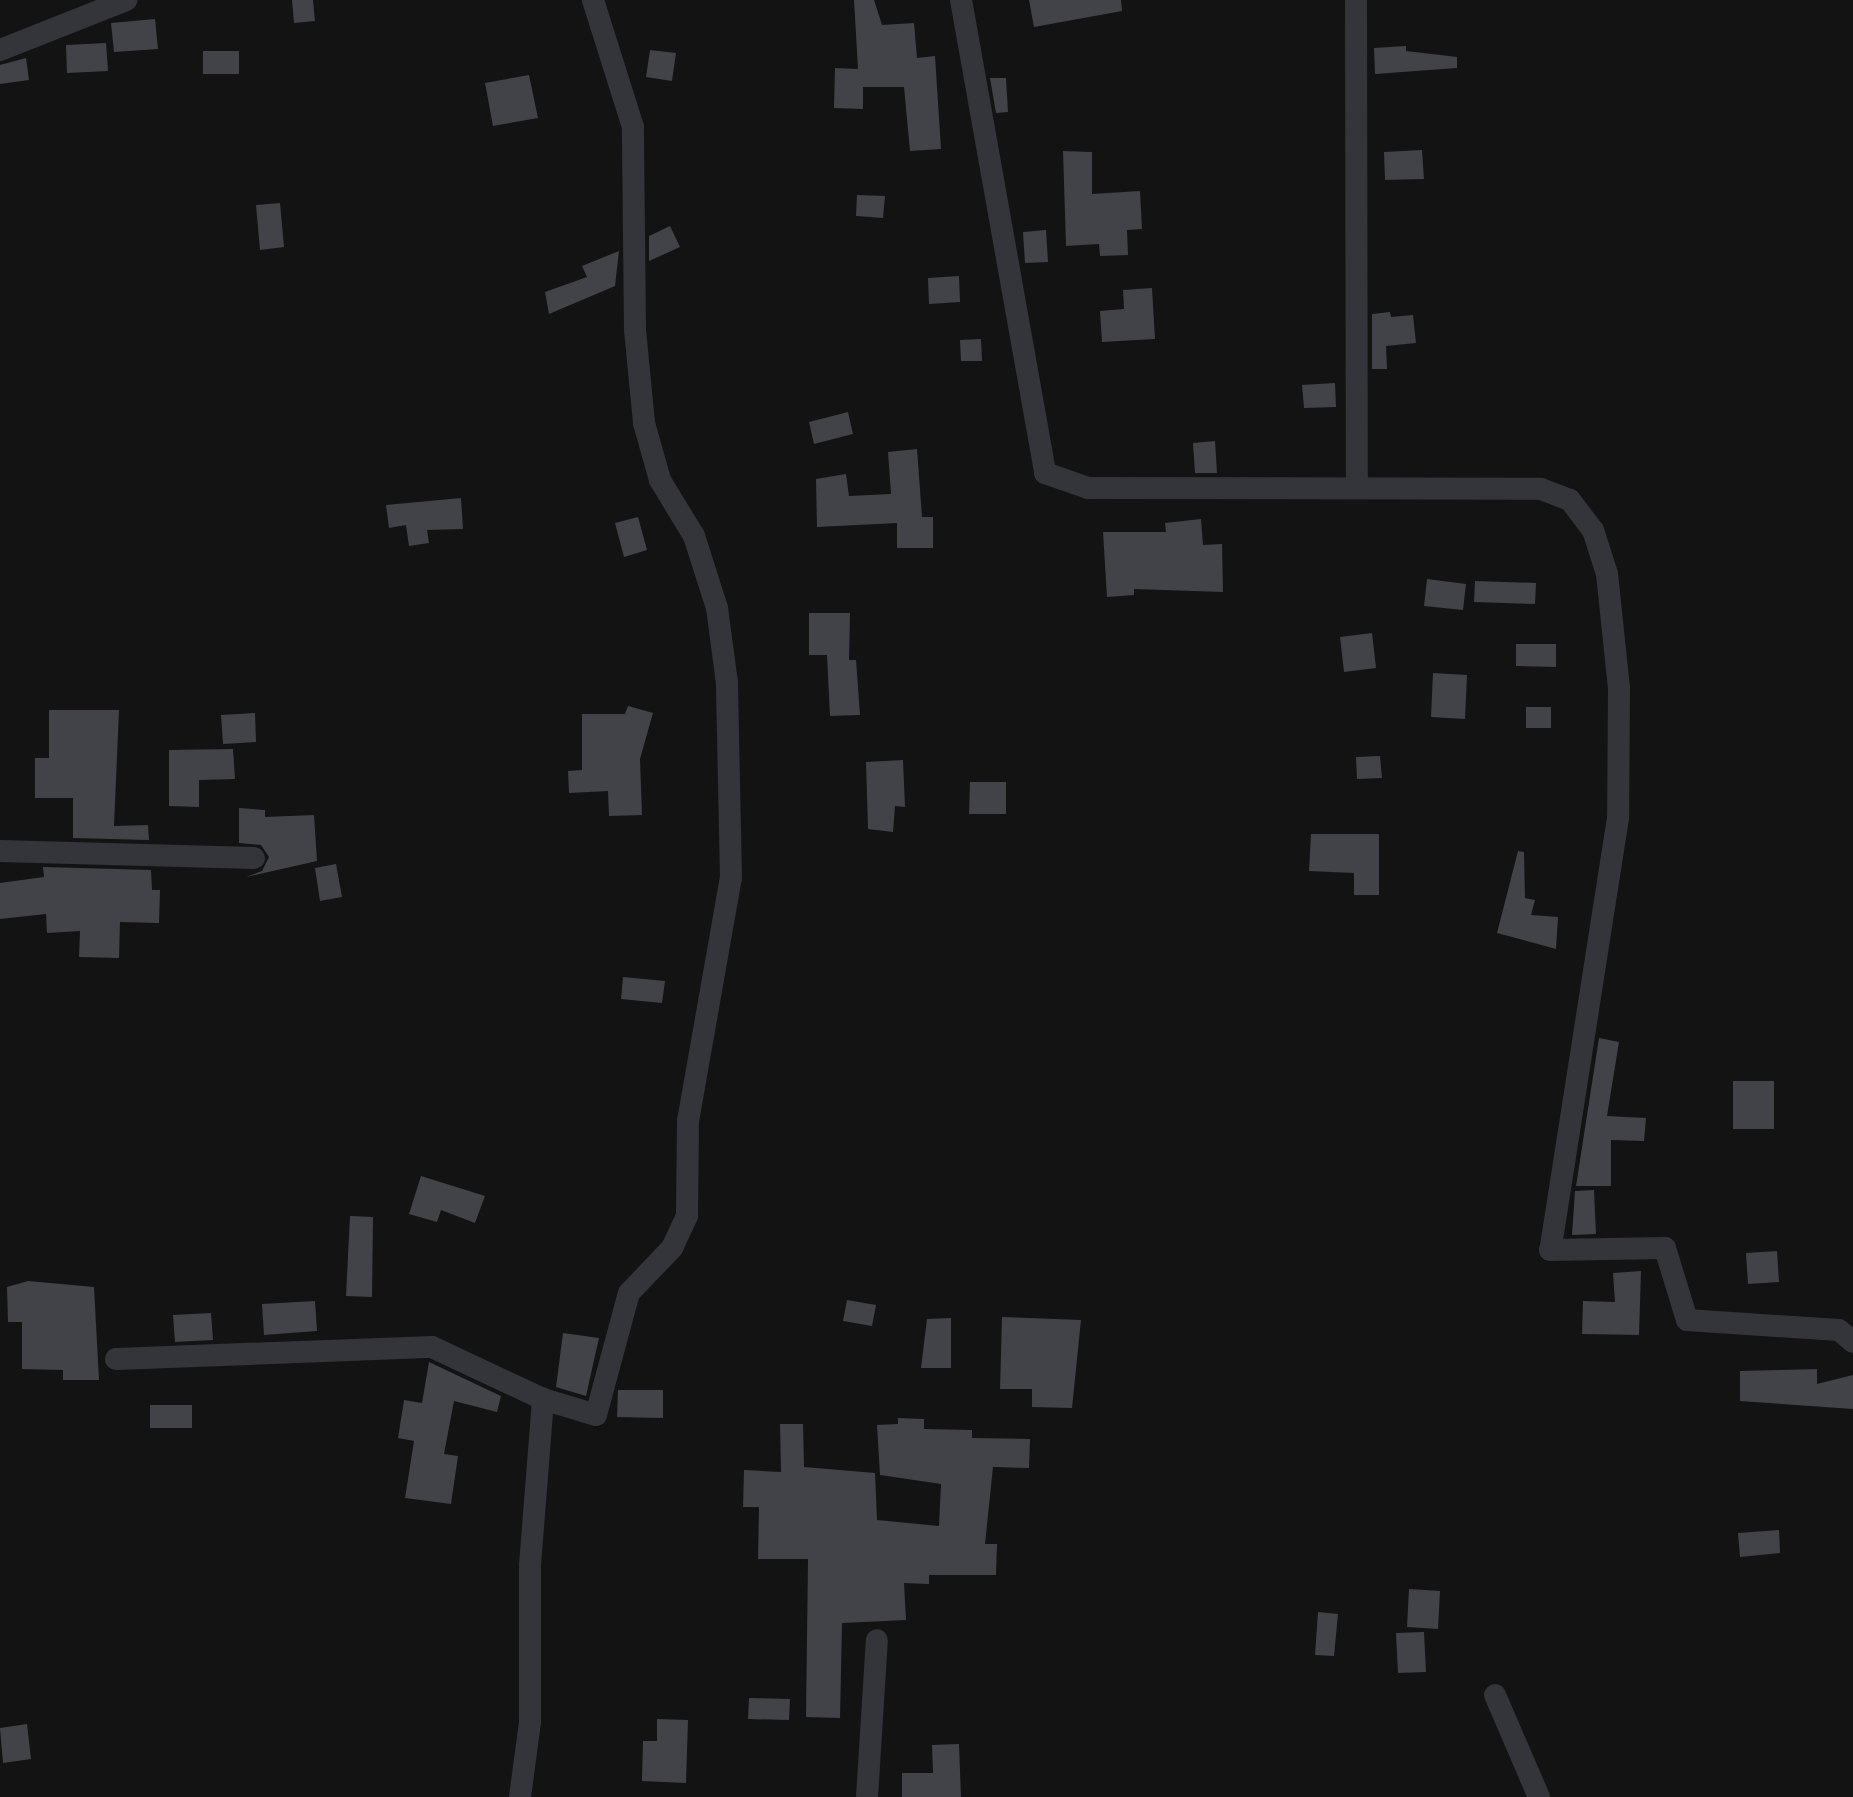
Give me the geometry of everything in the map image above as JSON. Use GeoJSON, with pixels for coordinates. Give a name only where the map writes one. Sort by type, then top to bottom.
{"type":"FeatureCollection","features":[{"type":"Feature","properties":{"kind":"street"},"geometry":{"type":"LineString","coordinates":[[0,50],[126,0]]}},
{"type":"Feature","properties":{"kind":"street"},"geometry":{"type":"LineString","coordinates":[[116,1359],[432,1347],[543,1399],[596,1415],[629,1293],[672,1248],[688,1216],[688,1120],[731,878],[727,683],[717,608],[694,536],[660,480],[644,423],[635,330],[634,127],[593,0]]}},
{"type":"Feature","properties":{"kind":"street"},"geometry":{"type":"LineString","coordinates":[[961,0],[1045,472],[1088,488],[1357,484],[1541,488],[1570,500],[1592,530],[1607,574],[1619,688],[1618,818],[1550,1250],[1665,1248],[1687,1320],[1839,1330],[1853,1342]]}},
{"type":"Feature","properties":{"kind":"street"},"geometry":{"type":"LineString","coordinates":[[1356,0],[1357,484]]}},
{"type":"Feature","properties":{"kind":"street"},"geometry":{"type":"LineString","coordinates":[[0,851],[254,858]]}},
{"type":"Feature","properties":{"kind":"street"},"geometry":{"type":"LineString","coordinates":[[520,1797],[530,1722],[530,1565],[543,1399]]}},
{"type":"Feature","properties":{"kind":"street"},"geometry":{"type":"LineString","coordinates":[[867,1797],[877,1640]]}},
{"type":"Feature","properties":{"kind":"street"},"geometry":{"type":"LineString","coordinates":[[1495,1695],[1538,1797]]}},
{"type":"Feature","properties":{"kind":"building"},"geometry":{"type":"Polygon","coordinates":[[[292,0],[313,0],[315,21],[294,23],[292,0]]]}},
{"type":"Feature","properties":{"kind":"building"},"geometry":{"type":"Polygon","coordinates":[[[854,0],[874,0],[882,25],[914,23],[917,58],[935,56],[941,149],[910,151],[904,87],[863,87],[863,109],[834,108],[835,68],[858,69],[854,0]]]}},
{"type":"Feature","properties":{"kind":"building"},"geometry":{"type":"Polygon","coordinates":[[[1029,0],[1121,0],[1122,11],[1034,27],[1029,0]]]}},
{"type":"Feature","properties":{"kind":"building"},"geometry":{"type":"Polygon","coordinates":[[[155,19],[158,49],[114,52],[111,23],[155,19]]]}},
{"type":"Feature","properties":{"kind":"building"},"geometry":{"type":"Polygon","coordinates":[[[106,43],[108,71],[67,73],[66,45],[106,43]]]}},
{"type":"Feature","properties":{"kind":"building"},"geometry":{"type":"Polygon","coordinates":[[[1406,46],[1406,51],[1457,57],[1457,68],[1375,74],[1374,48],[1406,46]]]}},
{"type":"Feature","properties":{"kind":"building"},"geometry":{"type":"Polygon","coordinates":[[[650,50],[676,53],[672,81],[646,77],[650,50]]]}},
{"type":"Feature","properties":{"kind":"building"},"geometry":{"type":"Polygon","coordinates":[[[203,51],[239,51],[239,74],[203,74],[203,51]]]}},
{"type":"Feature","properties":{"kind":"building"},"geometry":{"type":"Polygon","coordinates":[[[26,58],[29,80],[0,84],[0,65],[26,58]]]}},
{"type":"Feature","properties":{"kind":"building"},"geometry":{"type":"Polygon","coordinates":[[[529,75],[538,118],[493,126],[485,83],[529,75]]]}},
{"type":"Feature","properties":{"kind":"building"},"geometry":{"type":"Polygon","coordinates":[[[990,78],[1006,78],[1008,112],[996,113],[990,78]]]}},
{"type":"Feature","properties":{"kind":"building"},"geometry":{"type":"Polygon","coordinates":[[[1422,150],[1424,179],[1385,180],[1384,152],[1422,150]]]}},
{"type":"Feature","properties":{"kind":"building"},"geometry":{"type":"Polygon","coordinates":[[[1063,151],[1092,152],[1092,194],[1140,191],[1142,229],[1127,230],[1128,255],[1100,256],[1099,244],[1066,246],[1063,151]]]}},
{"type":"Feature","properties":{"kind":"building"},"geometry":{"type":"Polygon","coordinates":[[[857,195],[885,196],[883,218],[856,216],[857,195]]]}},
{"type":"Feature","properties":{"kind":"building"},"geometry":{"type":"Polygon","coordinates":[[[280,203],[284,247],[260,250],[256,205],[280,203]]]}},
{"type":"Feature","properties":{"kind":"building"},"geometry":{"type":"Polygon","coordinates":[[[670,226],[680,247],[649,261],[649,236],[670,226]]]}},
{"type":"Feature","properties":{"kind":"building"},"geometry":{"type":"Polygon","coordinates":[[[1046,230],[1048,262],[1025,263],[1023,232],[1046,230]]]}},
{"type":"Feature","properties":{"kind":"building"},"geometry":{"type":"Polygon","coordinates":[[[619,251],[615,286],[549,314],[545,292],[587,277],[582,266],[619,251]]]}},
{"type":"Feature","properties":{"kind":"building"},"geometry":{"type":"Polygon","coordinates":[[[959,276],[960,302],[929,304],[928,278],[959,276]]]}},
{"type":"Feature","properties":{"kind":"building"},"geometry":{"type":"Polygon","coordinates":[[[1152,288],[1155,339],[1102,342],[1100,311],[1124,309],[1123,290],[1152,288]]]}},
{"type":"Feature","properties":{"kind":"building"},"geometry":{"type":"Polygon","coordinates":[[[1390,312],[1391,317],[1413,315],[1416,343],[1386,346],[1387,369],[1372,369],[1372,314],[1390,312]]]}},
{"type":"Feature","properties":{"kind":"building"},"geometry":{"type":"Polygon","coordinates":[[[981,339],[982,361],[961,361],[960,340],[981,339]]]}},
{"type":"Feature","properties":{"kind":"building"},"geometry":{"type":"Polygon","coordinates":[[[1335,383],[1336,407],[1304,408],[1302,385],[1335,383]]]}},
{"type":"Feature","properties":{"kind":"building"},"geometry":{"type":"Polygon","coordinates":[[[848,412],[853,434],[814,444],[809,422],[848,412]]]}},
{"type":"Feature","properties":{"kind":"building"},"geometry":{"type":"Polygon","coordinates":[[[1215,441],[1217,473],[1195,473],[1193,443],[1215,441]]]}},
{"type":"Feature","properties":{"kind":"building"},"geometry":{"type":"Polygon","coordinates":[[[917,449],[922,517],[933,517],[933,548],[897,548],[897,523],[817,527],[816,479],[846,474],[849,496],[891,494],[888,452],[917,449]]]}},
{"type":"Feature","properties":{"kind":"building"},"geometry":{"type":"Polygon","coordinates":[[[461,498],[463,529],[427,530],[429,543],[409,546],[406,525],[389,528],[386,505],[461,498]]]}},
{"type":"Feature","properties":{"kind":"building"},"geometry":{"type":"Polygon","coordinates":[[[638,517],[647,550],[624,557],[615,523],[638,517]]]}},
{"type":"Feature","properties":{"kind":"building"},"geometry":{"type":"Polygon","coordinates":[[[1201,519],[1203,545],[1222,544],[1223,592],[1134,589],[1134,595],[1107,597],[1103,532],[1166,532],[1165,523],[1201,519]]]}},
{"type":"Feature","properties":{"kind":"building"},"geometry":{"type":"Polygon","coordinates":[[[1427,579],[1466,584],[1463,610],[1424,606],[1427,579]]]}},
{"type":"Feature","properties":{"kind":"building"},"geometry":{"type":"Polygon","coordinates":[[[1475,581],[1536,583],[1535,604],[1474,602],[1475,581]]]}},
{"type":"Feature","properties":{"kind":"building"},"geometry":{"type":"Polygon","coordinates":[[[809,613],[850,613],[849,660],[856,660],[860,715],[830,716],[827,655],[809,655],[809,613]]]}},
{"type":"Feature","properties":{"kind":"building"},"geometry":{"type":"Polygon","coordinates":[[[1372,633],[1376,668],[1344,672],[1340,637],[1372,633]]]}},
{"type":"Feature","properties":{"kind":"building"},"geometry":{"type":"Polygon","coordinates":[[[1516,644],[1556,644],[1556,667],[1516,666],[1516,644]]]}},
{"type":"Feature","properties":{"kind":"building"},"geometry":{"type":"Polygon","coordinates":[[[1433,673],[1467,675],[1465,719],[1431,717],[1433,673]]]}},
{"type":"Feature","properties":{"kind":"building"},"geometry":{"type":"Polygon","coordinates":[[[628,706],[653,713],[640,759],[642,815],[609,816],[608,791],[569,793],[568,771],[582,770],[582,714],[625,714],[628,706]]]}},
{"type":"Feature","properties":{"kind":"building"},"geometry":{"type":"Polygon","coordinates":[[[1526,707],[1551,707],[1551,728],[1526,728],[1526,707]]]}},
{"type":"Feature","properties":{"kind":"building"},"geometry":{"type":"Polygon","coordinates":[[[49,710],[119,710],[114,826],[148,825],[149,840],[73,838],[73,798],[35,798],[35,758],[49,758],[49,710]]]}},
{"type":"Feature","properties":{"kind":"building"},"geometry":{"type":"Polygon","coordinates":[[[255,713],[256,742],[223,744],[221,715],[255,713]]]}},
{"type":"Feature","properties":{"kind":"building"},"geometry":{"type":"Polygon","coordinates":[[[233,749],[235,779],[199,780],[199,807],[169,806],[169,750],[233,749]]]}},
{"type":"Feature","properties":{"kind":"building"},"geometry":{"type":"Polygon","coordinates":[[[1380,756],[1382,778],[1357,779],[1356,757],[1380,756]]]}},
{"type":"Feature","properties":{"kind":"building"},"geometry":{"type":"Polygon","coordinates":[[[903,760],[905,807],[895,806],[893,832],[868,829],[866,762],[903,760]]]}},
{"type":"Feature","properties":{"kind":"building"},"geometry":{"type":"Polygon","coordinates":[[[970,782],[1006,782],[1006,814],[969,814],[970,782]]]}},
{"type":"Feature","properties":{"kind":"building"},"geometry":{"type":"Polygon","coordinates":[[[239,808],[265,810],[265,817],[314,815],[317,861],[246,877],[262,871],[269,857],[261,845],[239,843],[239,808]]]}},
{"type":"Feature","properties":{"kind":"building"},"geometry":{"type":"Polygon","coordinates":[[[1311,834],[1379,834],[1379,895],[1354,895],[1354,873],[1309,871],[1311,834]]]}},
{"type":"Feature","properties":{"kind":"building"},"geometry":{"type":"Polygon","coordinates":[[[1518,851],[1524,852],[1525,898],[1535,900],[1531,915],[1558,917],[1556,949],[1497,933],[1518,851]]]}},
{"type":"Feature","properties":{"kind":"building"},"geometry":{"type":"Polygon","coordinates":[[[336,864],[342,897],[320,901],[315,868],[336,864]]]}},
{"type":"Feature","properties":{"kind":"building"},"geometry":{"type":"Polygon","coordinates":[[[43,867],[151,870],[152,890],[160,890],[159,923],[120,922],[119,958],[79,957],[80,931],[47,933],[46,914],[0,919],[0,883],[44,877],[43,867]]]}},
{"type":"Feature","properties":{"kind":"building"},"geometry":{"type":"Polygon","coordinates":[[[623,977],[665,981],[662,1003],[621,999],[623,977]]]}},
{"type":"Feature","properties":{"kind":"building"},"geometry":{"type":"Polygon","coordinates":[[[1599,1038],[1619,1042],[1607,1116],[1646,1118],[1644,1141],[1611,1140],[1611,1186],[1576,1186],[1599,1038]]]}},
{"type":"Feature","properties":{"kind":"building"},"geometry":{"type":"Polygon","coordinates":[[[1733,1081],[1774,1081],[1774,1129],[1733,1129],[1733,1081]]]}},
{"type":"Feature","properties":{"kind":"building"},"geometry":{"type":"Polygon","coordinates":[[[421,1176],[485,1196],[475,1223],[441,1210],[437,1222],[409,1214],[421,1176]]]}},
{"type":"Feature","properties":{"kind":"building"},"geometry":{"type":"Polygon","coordinates":[[[1594,1190],[1596,1234],[1572,1235],[1575,1191],[1594,1190]]]}},
{"type":"Feature","properties":{"kind":"building"},"geometry":{"type":"Polygon","coordinates":[[[350,1216],[373,1217],[372,1297],[346,1296],[350,1216]]]}},
{"type":"Feature","properties":{"kind":"building"},"geometry":{"type":"Polygon","coordinates":[[[1777,1251],[1779,1282],[1748,1284],[1746,1253],[1777,1251]]]}},
{"type":"Feature","properties":{"kind":"building"},"geometry":{"type":"Polygon","coordinates":[[[1641,1271],[1639,1335],[1582,1334],[1583,1301],[1615,1302],[1613,1273],[1641,1271]]]}},
{"type":"Feature","properties":{"kind":"building"},"geometry":{"type":"Polygon","coordinates":[[[28,1281],[94,1287],[99,1380],[63,1380],[63,1370],[22,1369],[22,1322],[8,1322],[7,1287],[28,1281]]]}},
{"type":"Feature","properties":{"kind":"building"},"geometry":{"type":"Polygon","coordinates":[[[847,1300],[876,1305],[872,1326],[843,1321],[847,1300]]]}},
{"type":"Feature","properties":{"kind":"building"},"geometry":{"type":"Polygon","coordinates":[[[315,1301],[317,1331],[264,1335],[262,1304],[315,1301]]]}},
{"type":"Feature","properties":{"kind":"building"},"geometry":{"type":"Polygon","coordinates":[[[211,1313],[213,1340],[175,1342],[173,1315],[211,1313]]]}},
{"type":"Feature","properties":{"kind":"building"},"geometry":{"type":"Polygon","coordinates":[[[1002,1317],[1081,1320],[1072,1408],[1032,1407],[1032,1389],[1000,1389],[1002,1317]]]}},
{"type":"Feature","properties":{"kind":"building"},"geometry":{"type":"Polygon","coordinates":[[[951,1318],[951,1368],[921,1368],[927,1319],[951,1318]]]}},
{"type":"Feature","properties":{"kind":"building"},"geometry":{"type":"Polygon","coordinates":[[[563,1333],[599,1338],[586,1396],[556,1387],[563,1333]]]}},
{"type":"Feature","properties":{"kind":"building"},"geometry":{"type":"Polygon","coordinates":[[[429,1362],[501,1396],[497,1412],[454,1401],[444,1454],[458,1456],[451,1504],[405,1498],[414,1441],[398,1438],[404,1400],[422,1403],[429,1362]]]}},
{"type":"Feature","properties":{"kind":"building"},"geometry":{"type":"Polygon","coordinates":[[[1817,1369],[1817,1384],[1853,1375],[1853,1409],[1740,1401],[1740,1371],[1817,1369]]]}},
{"type":"Feature","properties":{"kind":"building"},"geometry":{"type":"Polygon","coordinates":[[[618,1390],[663,1390],[663,1418],[617,1417],[618,1390]]]}},
{"type":"Feature","properties":{"kind":"building"},"geometry":{"type":"Polygon","coordinates":[[[150,1405],[192,1405],[192,1428],[150,1428],[150,1405]]]}},
{"type":"Feature","properties":{"kind":"building"},"geometry":{"type":"Polygon","coordinates":[[[898,1418],[924,1419],[924,1429],[972,1430],[972,1438],[1030,1439],[1029,1468],[993,1467],[985,1544],[997,1544],[996,1575],[929,1575],[929,1584],[904,1583],[906,1620],[842,1623],[840,1718],[806,1717],[808,1559],[758,1559],[759,1507],[743,1507],[744,1470],[781,1472],[780,1424],[803,1424],[804,1467],[875,1473],[877,1520],[939,1526],[941,1484],[880,1475],[877,1425],[898,1424],[898,1418]]]}},
{"type":"Feature","properties":{"kind":"building"},"geometry":{"type":"Polygon","coordinates":[[[1779,1530],[1780,1553],[1740,1557],[1738,1533],[1779,1530]]]}},
{"type":"Feature","properties":{"kind":"building"},"geometry":{"type":"Polygon","coordinates":[[[1409,1589],[1440,1591],[1438,1629],[1407,1627],[1409,1589]]]}},
{"type":"Feature","properties":{"kind":"building"},"geometry":{"type":"Polygon","coordinates":[[[1318,1612],[1338,1614],[1334,1656],[1315,1655],[1318,1612]]]}},
{"type":"Feature","properties":{"kind":"building"},"geometry":{"type":"Polygon","coordinates":[[[1424,1632],[1426,1672],[1398,1673],[1396,1633],[1424,1632]]]}},
{"type":"Feature","properties":{"kind":"building"},"geometry":{"type":"Polygon","coordinates":[[[749,1698],[790,1699],[789,1720],[748,1719],[749,1698]]]}},
{"type":"Feature","properties":{"kind":"building"},"geometry":{"type":"Polygon","coordinates":[[[657,1719],[688,1720],[686,1783],[642,1781],[643,1741],[657,1741],[657,1719]]]}},
{"type":"Feature","properties":{"kind":"building"},"geometry":{"type":"Polygon","coordinates":[[[27,1724],[31,1759],[3,1763],[0,1728],[27,1724]]]}},
{"type":"Feature","properties":{"kind":"building"},"geometry":{"type":"Polygon","coordinates":[[[959,1744],[961,1797],[902,1797],[902,1773],[933,1773],[932,1745],[959,1744]]]}}]}
